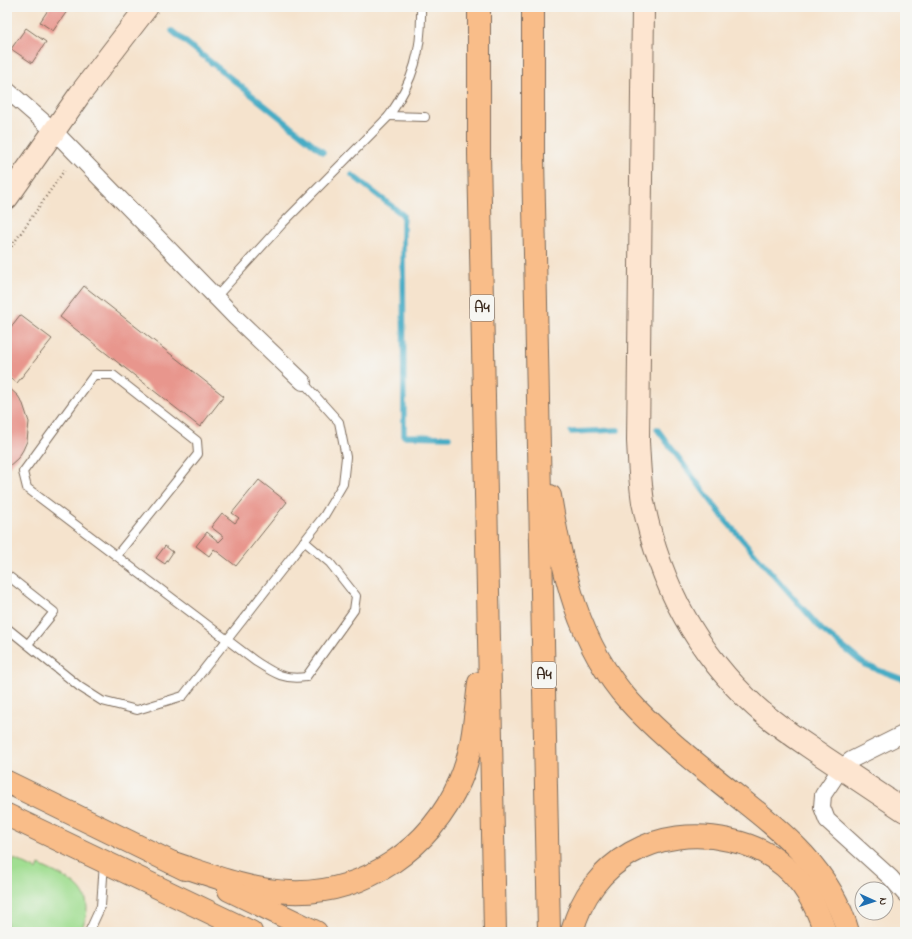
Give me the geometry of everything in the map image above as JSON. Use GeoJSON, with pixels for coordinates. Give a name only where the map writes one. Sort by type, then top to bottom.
{"type":"FeatureCollection","features":[{"type":"Feature","properties":{"kind":"highway","name":"A4"},"geometry":{"type":"LineString","coordinates":[[479,7],[479,162],[495,932]]}},
{"type":"Feature","properties":{"kind":"highway","name":"A4"},"geometry":{"type":"LineString","coordinates":[[533,7],[533,157],[549,932]]}},
{"type":"Feature","properties":{"kind":"highway"},"geometry":{"type":"LineString","coordinates":[[538,418],[564,573],[576,612],[601,662],[629,700],[665,737],[786,835],[818,869],[829,886],[844,917],[848,932]]}},
{"type":"Feature","properties":{"kind":"highway"},"geometry":{"type":"LineString","coordinates":[[173,863],[233,882],[270,890],[302,892],[333,888],[372,875],[402,857],[416,845],[440,817],[461,780],[473,736],[489,609]]}},
{"type":"Feature","properties":{"kind":"highway"},"geometry":{"type":"LineString","coordinates":[[7,782],[316,932]]}},
{"type":"Feature","properties":{"kind":"highway"},"geometry":{"type":"LineString","coordinates":[[7,815],[104,860],[234,926],[251,932]]}},
{"type":"Feature","properties":{"kind":"highway"},"geometry":{"type":"LineString","coordinates":[[572,932],[582,904],[590,890],[602,876],[616,864],[651,843],[684,836],[702,836],[740,842],[755,848],[783,865],[805,889],[815,907],[825,932]]}},
{"type":"Feature","properties":{"kind":"street"},"geometry":{"type":"LineString","coordinates":[[7,198],[53,130],[147,7]]}},
{"type":"Feature","properties":{"kind":"street"},"geometry":{"type":"LineString","coordinates":[[642,7],[638,442],[643,500],[650,533],[660,563],[680,609],[696,638],[724,675],[776,723],[905,810]]}},
{"type":"Feature","properties":{"kind":"street"},"geometry":{"type":"LineString","coordinates":[[7,90],[53,130],[216,297],[302,382]]}},
{"type":"Feature","properties":{"kind":"street"},"geometry":{"type":"LineString","coordinates":[[905,732],[851,760],[841,768],[823,795],[822,807],[827,820],[891,878],[905,894]]}},
{"type":"Feature","properties":{"kind":"lane"},"geometry":{"type":"LineString","coordinates":[[216,297],[284,223],[380,127],[389,116],[401,99],[413,73],[420,42],[422,7]]}},
{"type":"Feature","properties":{"kind":"lane"},"geometry":{"type":"LineString","coordinates":[[389,116],[425,117]]}},
{"type":"Feature","properties":{"kind":"lane"},"geometry":{"type":"LineString","coordinates":[[117,556],[198,454],[197,441],[113,375],[94,375],[23,472],[26,488],[255,661],[272,672],[291,679],[306,677],[354,610],[356,596],[330,563],[304,541]]}},
{"type":"Feature","properties":{"kind":"lane"},"geometry":{"type":"LineString","coordinates":[[7,628],[80,687],[102,701],[138,710],[183,696],[324,516],[343,484],[346,457],[338,422],[302,382]]}},
{"type":"Feature","properties":{"kind":"lane"},"geometry":{"type":"LineString","coordinates":[[7,575],[54,612],[28,644]]}},
{"type":"Feature","properties":{"kind":"lane"},"geometry":{"type":"LineString","coordinates":[[89,932],[101,906],[104,860]]}},
{"type":"Feature","properties":{"kind":"path"},"geometry":{"type":"LineString","coordinates":[[7,253],[69,164]]}},
{"type":"Feature","properties":{"kind":"green space"},"geometry":{"type":"Polygon","coordinates":[[[14,859],[37,870],[39,865],[72,882],[79,889],[85,897],[87,906],[86,918],[80,932],[7,932],[7,874],[14,859]]]}},
{"type":"Feature","properties":{"kind":"building"},"geometry":{"type":"Polygon","coordinates":[[[50,7],[70,7],[53,31],[40,22],[50,7]]]}},
{"type":"Feature","properties":{"kind":"building"},"geometry":{"type":"Polygon","coordinates":[[[26,28],[46,42],[32,63],[11,49],[26,28]]]}},
{"type":"Feature","properties":{"kind":"building"},"geometry":{"type":"Polygon","coordinates":[[[84,286],[224,396],[200,427],[60,317],[84,286]]]}},
{"type":"Feature","properties":{"kind":"building"},"geometry":{"type":"Polygon","coordinates":[[[20,315],[52,339],[17,383],[7,375],[7,332],[20,315]]]}},
{"type":"Feature","properties":{"kind":"building"},"geometry":{"type":"Polygon","coordinates":[[[7,386],[18,396],[23,404],[29,422],[27,441],[23,450],[18,458],[7,468],[7,386]]]}},
{"type":"Feature","properties":{"kind":"building"},"geometry":{"type":"Polygon","coordinates":[[[259,480],[287,502],[236,566],[214,549],[209,556],[196,546],[207,532],[219,542],[224,537],[211,527],[222,513],[235,523],[239,518],[232,513],[259,480]]]}},
{"type":"Feature","properties":{"kind":"building"},"geometry":{"type":"Polygon","coordinates":[[[165,546],[173,552],[165,564],[156,558],[165,546]]]}},
{"type":"Feature","properties":{"kind":"waterway"},"geometry":{"type":"LineString","coordinates":[[172,31],[323,152]]}},
{"type":"Feature","properties":{"kind":"waterway"},"geometry":{"type":"LineString","coordinates":[[352,175],[403,215],[404,436],[449,437]]}},
{"type":"Feature","properties":{"kind":"waterway"},"geometry":{"type":"LineString","coordinates":[[657,429],[726,521],[822,630],[865,665],[905,680]]}},
{"type":"Feature","properties":{"kind":"waterway"},"geometry":{"type":"LineString","coordinates":[[571,432],[618,430]]}}]}
